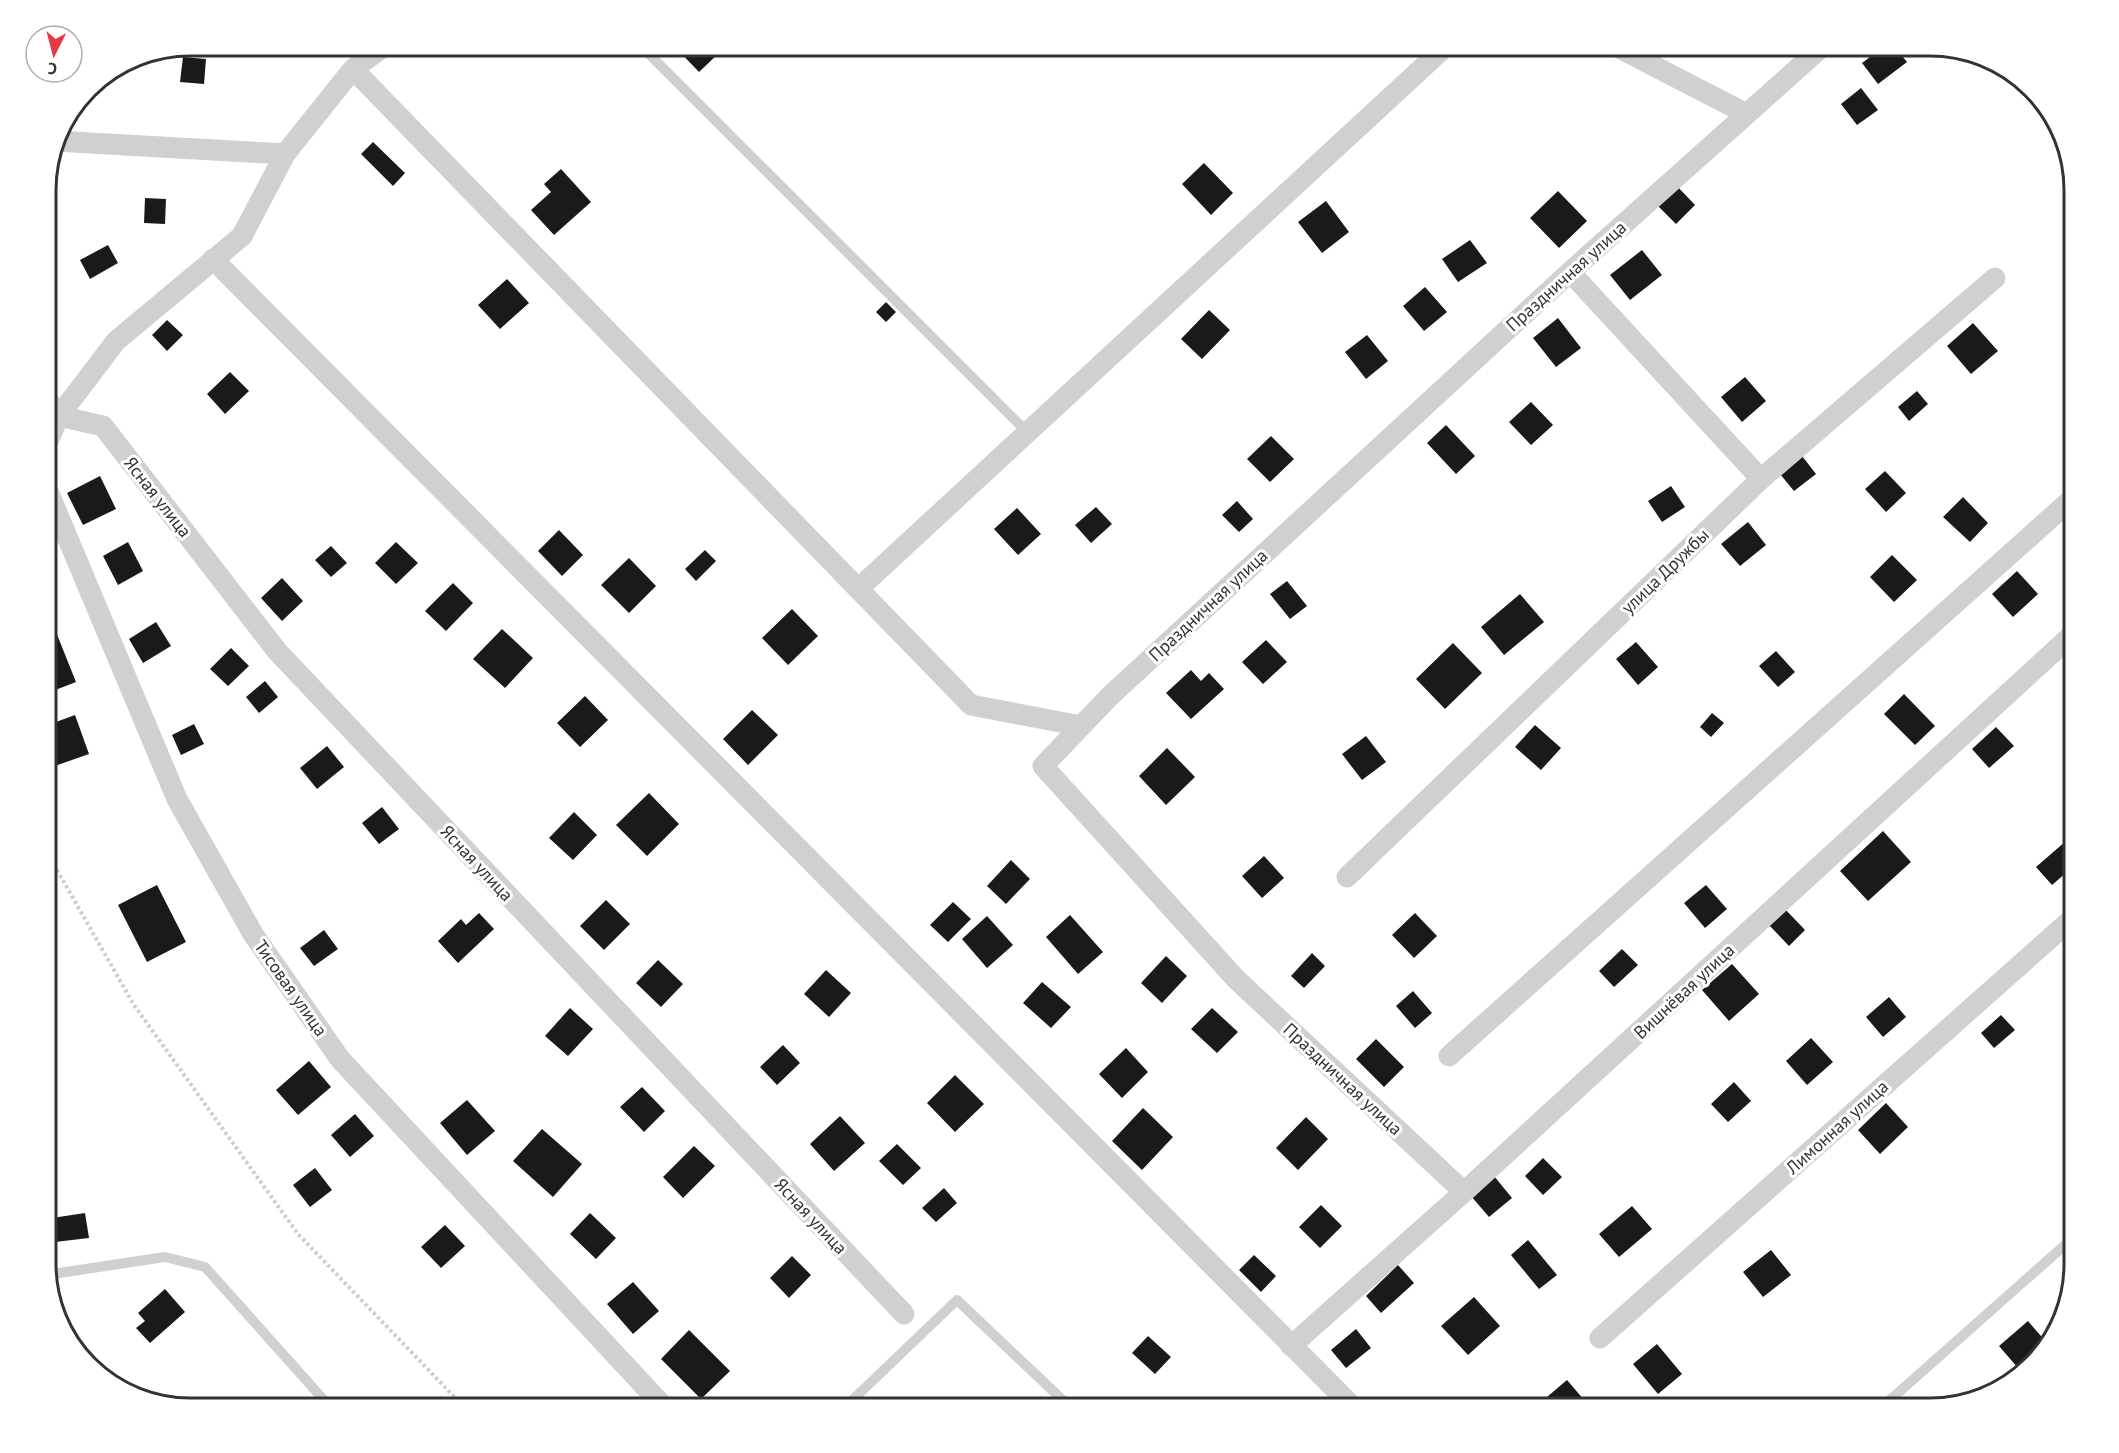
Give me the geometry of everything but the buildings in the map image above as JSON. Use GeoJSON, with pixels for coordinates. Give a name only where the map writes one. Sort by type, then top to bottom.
{"type":"FeatureCollection","features":[{"type":"Feature","properties":{"kind":"street"},"geometry":{"type":"LineString","coordinates":[[56,423],[117,341],[242,236],[285,154],[353,69],[371,56]]}},
{"type":"Feature","properties":{"kind":"street"},"geometry":{"type":"LineString","coordinates":[[858,588],[1436,56]]}},
{"type":"Feature","properties":{"kind":"street"},"geometry":{"type":"LineString","coordinates":[[1634,56],[1747,114]]}},
{"type":"Feature","properties":{"kind":"street","name":"Праздничная улица"},"geometry":{"type":"LineString","coordinates":[[1464,1192],[1236,979],[1042,766],[1110,696],[1570,272],[1812,56]]}},
{"type":"Feature","properties":{"kind":"street"},"geometry":{"type":"LineString","coordinates":[[353,69],[972,705],[1081,726]]}},
{"type":"Feature","properties":{"kind":"street"},"geometry":{"type":"LineString","coordinates":[[65,142],[285,154]]}},
{"type":"Feature","properties":{"kind":"street"},"geometry":{"type":"LineString","coordinates":[[213,259],[1344,1398]]}},
{"type":"Feature","properties":{"kind":"street"},"geometry":{"type":"LineString","coordinates":[[1570,272],[1761,478]]}},
{"type":"Feature","properties":{"kind":"street","name":"улица Дружбы"},"geometry":{"type":"LineString","coordinates":[[1347,877],[1761,478],[1995,278]]}},
{"type":"Feature","properties":{"kind":"street"},"geometry":{"type":"LineString","coordinates":[[56,412],[59,416]]}},
{"type":"Feature","properties":{"kind":"street","name":"Ясная улица"},"geometry":{"type":"LineString","coordinates":[[59,416],[103,426],[277,651],[904,1314]]}},
{"type":"Feature","properties":{"kind":"street"},"geometry":{"type":"LineString","coordinates":[[1449,1056],[2064,506]]}},
{"type":"Feature","properties":{"kind":"street","name":"Тисовая улица"},"geometry":{"type":"LineString","coordinates":[[56,510],[177,799],[253,934],[340,1059],[656,1398]]}},
{"type":"Feature","properties":{"kind":"street","name":"Вишнёвая улица"},"geometry":{"type":"LineString","coordinates":[[1291,1346],[1464,1192],[2064,642]]}},
{"type":"Feature","properties":{"kind":"street","name":"Лимонная улица"},"geometry":{"type":"LineString","coordinates":[[1600,1338],[2064,926]]}},
{"type":"Feature","properties":{"kind":"lane"},"geometry":{"type":"LineString","coordinates":[[651,56],[1027,432]]}},
{"type":"Feature","properties":{"kind":"lane"},"geometry":{"type":"LineString","coordinates":[[1892,1398],[2064,1247]]}},
{"type":"Feature","properties":{"kind":"lane"},"geometry":{"type":"LineString","coordinates":[[56,1273],[165,1257],[205,1268],[322,1398]]}},
{"type":"Feature","properties":{"kind":"lane"},"geometry":{"type":"LineString","coordinates":[[854,1398],[957,1300],[1060,1398]]}},
{"type":"Feature","properties":{"kind":"path"},"geometry":{"type":"LineString","coordinates":[[56,868],[134,1005],[298,1234],[455,1398]]}}]}
